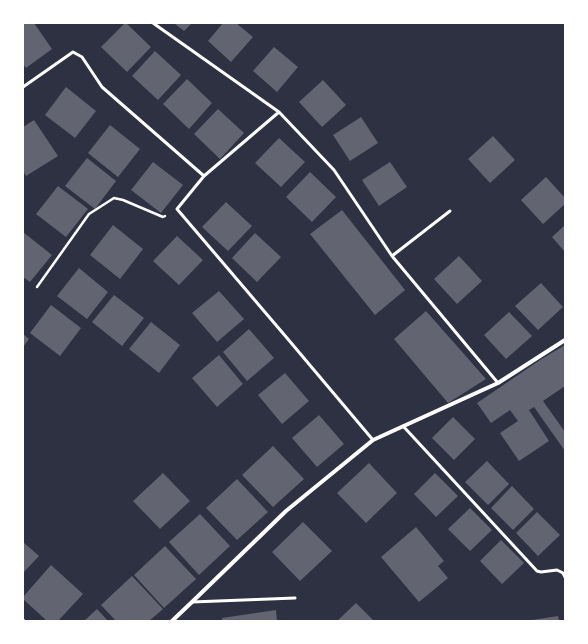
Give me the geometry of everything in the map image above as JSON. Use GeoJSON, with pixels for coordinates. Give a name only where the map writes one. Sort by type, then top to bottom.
{"type":"FeatureCollection","features":[{"type":"Feature","properties":{"kind":"street"},"geometry":{"type":"LineString","coordinates":[[172,621],[286,511],[373,440],[498,383],[565,340]]}},
{"type":"Feature","properties":{"kind":"lane"},"geometry":{"type":"LineString","coordinates":[[153,23],[279,112],[334,170],[392,256],[498,383]]}},
{"type":"Feature","properties":{"kind":"lane"},"geometry":{"type":"LineString","coordinates":[[23,87],[73,52],[82,57],[102,87],[204,176]]}},
{"type":"Feature","properties":{"kind":"lane"},"geometry":{"type":"LineString","coordinates":[[279,112],[204,176],[177,209],[373,440]]}},
{"type":"Feature","properties":{"kind":"lane"},"geometry":{"type":"LineString","coordinates":[[392,256],[450,211]]}},
{"type":"Feature","properties":{"kind":"lane"},"geometry":{"type":"LineString","coordinates":[[403,426],[536,571],[541,572],[557,570],[563,573],[565,577]]}},
{"type":"Feature","properties":{"kind":"lane"},"geometry":{"type":"LineString","coordinates":[[192,602],[295,598]]}},
{"type":"Feature","properties":{"kind":"path"},"geometry":{"type":"LineString","coordinates":[[37,286],[89,214],[114,198],[123,200],[163,217],[177,209]]}},
{"type":"Feature","properties":{"kind":"building"},"geometry":{"type":"Polygon","coordinates":[[[24,23],[34,23],[52,49],[26,68],[23,64],[24,23]]]}},
{"type":"Feature","properties":{"kind":"building"},"geometry":{"type":"Polygon","coordinates":[[[125,23],[151,47],[127,72],[101,47],[125,23]]]}},
{"type":"Feature","properties":{"kind":"building"},"geometry":{"type":"Polygon","coordinates":[[[174,23],[192,23],[184,31],[174,23]]]}},
{"type":"Feature","properties":{"kind":"building"},"geometry":{"type":"Polygon","coordinates":[[[223,23],[236,23],[253,37],[231,62],[208,41],[223,23]]]}},
{"type":"Feature","properties":{"kind":"building"},"geometry":{"type":"Polygon","coordinates":[[[274,47],[298,67],[277,92],[253,71],[274,47]]]}},
{"type":"Feature","properties":{"kind":"building"},"geometry":{"type":"Polygon","coordinates":[[[155,51],[181,75],[158,100],[132,76],[155,51]]]}},
{"type":"Feature","properties":{"kind":"building"},"geometry":{"type":"Polygon","coordinates":[[[187,79],[212,103],[189,129],[163,104],[187,79]]]}},
{"type":"Feature","properties":{"kind":"building"},"geometry":{"type":"Polygon","coordinates":[[[323,80],[346,105],[322,127],[299,102],[323,80]]]}},
{"type":"Feature","properties":{"kind":"building"},"geometry":{"type":"Polygon","coordinates":[[[66,87],[96,111],[75,138],[45,115],[66,87]]]}},
{"type":"Feature","properties":{"kind":"building"},"geometry":{"type":"Polygon","coordinates":[[[218,109],[244,133],[220,159],[194,134],[218,109]]]}},
{"type":"Feature","properties":{"kind":"building"},"geometry":{"type":"Polygon","coordinates":[[[361,117],[378,143],[350,161],[333,135],[361,117]]]}},
{"type":"Feature","properties":{"kind":"building"},"geometry":{"type":"Polygon","coordinates":[[[34,120],[58,156],[26,176],[23,171],[23,127],[34,120]]]}},
{"type":"Feature","properties":{"kind":"building"},"geometry":{"type":"Polygon","coordinates":[[[110,125],[140,149],[118,177],[88,153],[110,125]]]}},
{"type":"Feature","properties":{"kind":"building"},"geometry":{"type":"Polygon","coordinates":[[[493,136],[515,160],[490,183],[468,159],[493,136]]]}},
{"type":"Feature","properties":{"kind":"building"},"geometry":{"type":"Polygon","coordinates":[[[279,138],[305,162],[281,187],[255,163],[279,138]]]}},
{"type":"Feature","properties":{"kind":"building"},"geometry":{"type":"Polygon","coordinates":[[[87,158],[116,181],[95,209],[65,186],[87,158]]]}},
{"type":"Feature","properties":{"kind":"building"},"geometry":{"type":"Polygon","coordinates":[[[153,162],[183,185],[161,213],[131,190],[153,162]]]}},
{"type":"Feature","properties":{"kind":"building"},"geometry":{"type":"Polygon","coordinates":[[[390,162],[407,187],[379,206],[362,180],[390,162]]]}},
{"type":"Feature","properties":{"kind":"building"},"geometry":{"type":"Polygon","coordinates":[[[310,172],[336,197],[312,222],[286,197],[310,172]]]}},
{"type":"Feature","properties":{"kind":"building"},"geometry":{"type":"Polygon","coordinates":[[[546,177],[565,198],[565,204],[543,224],[521,200],[546,177]]]}},
{"type":"Feature","properties":{"kind":"building"},"geometry":{"type":"Polygon","coordinates":[[[58,186],[88,209],[66,237],[36,214],[58,186]]]}},
{"type":"Feature","properties":{"kind":"building"},"geometry":{"type":"Polygon","coordinates":[[[226,202],[252,226],[228,251],[202,227],[226,202]]]}},
{"type":"Feature","properties":{"kind":"building"},"geometry":{"type":"Polygon","coordinates":[[[342,210],[405,290],[375,315],[310,234],[342,210]]]}},
{"type":"Feature","properties":{"kind":"building"},"geometry":{"type":"Polygon","coordinates":[[[113,225],[143,249],[120,279],[90,255],[113,225]]]}},
{"type":"Feature","properties":{"kind":"building"},"geometry":{"type":"Polygon","coordinates":[[[565,225],[565,252],[552,237],[565,225]]]}},
{"type":"Feature","properties":{"kind":"building"},"geometry":{"type":"Polygon","coordinates":[[[23,232],[52,255],[30,282],[23,277],[23,232]]]}},
{"type":"Feature","properties":{"kind":"building"},"geometry":{"type":"Polygon","coordinates":[[[255,233],[281,257],[257,282],[232,258],[255,233]]]}},
{"type":"Feature","properties":{"kind":"building"},"geometry":{"type":"Polygon","coordinates":[[[177,236],[203,260],[179,285],[153,261],[177,236]]]}},
{"type":"Feature","properties":{"kind":"building"},"geometry":{"type":"Polygon","coordinates":[[[459,256],[482,281],[457,304],[434,279],[459,256]]]}},
{"type":"Feature","properties":{"kind":"building"},"geometry":{"type":"Polygon","coordinates":[[[79,268],[108,292],[87,319],[57,296],[79,268]]]}},
{"type":"Feature","properties":{"kind":"building"},"geometry":{"type":"Polygon","coordinates":[[[541,283],[563,307],[538,330],[515,306],[541,283]]]}},
{"type":"Feature","properties":{"kind":"building"},"geometry":{"type":"Polygon","coordinates":[[[219,291],[244,319],[217,342],[192,313],[219,291]]]}},
{"type":"Feature","properties":{"kind":"building"},"geometry":{"type":"Polygon","coordinates":[[[114,295],[144,318],[122,346],[92,322],[114,295]]]}},
{"type":"Feature","properties":{"kind":"building"},"geometry":{"type":"Polygon","coordinates":[[[51,305],[81,328],[60,356],[30,333],[51,305]]]}},
{"type":"Feature","properties":{"kind":"building"},"geometry":{"type":"Polygon","coordinates":[[[426,311],[486,379],[448,403],[394,339],[426,311]]]}},
{"type":"Feature","properties":{"kind":"building"},"geometry":{"type":"Polygon","coordinates":[[[509,312],[532,336],[506,359],[484,335],[509,312]]]}},
{"type":"Feature","properties":{"kind":"building"},"geometry":{"type":"Polygon","coordinates":[[[151,322],[180,345],[159,373],[129,349],[151,322]]]}},
{"type":"Feature","properties":{"kind":"building"},"geometry":{"type":"Polygon","coordinates":[[[249,329],[274,358],[247,381],[223,352],[249,329]]]}},
{"type":"Feature","properties":{"kind":"building"},"geometry":{"type":"Polygon","coordinates":[[[23,334],[29,339],[23,347],[23,334]]]}},
{"type":"Feature","properties":{"kind":"building"},"geometry":{"type":"Polygon","coordinates":[[[565,345],[565,386],[543,401],[565,432],[565,451],[534,407],[529,410],[549,441],[519,461],[500,433],[518,421],[510,410],[491,423],[477,403],[540,360],[565,345]]]}},
{"type":"Feature","properties":{"kind":"building"},"geometry":{"type":"Polygon","coordinates":[[[219,355],[243,384],[217,407],[192,378],[219,355]]]}},
{"type":"Feature","properties":{"kind":"building"},"geometry":{"type":"Polygon","coordinates":[[[285,373],[309,401],[282,424],[258,395],[285,373]]]}},
{"type":"Feature","properties":{"kind":"building"},"geometry":{"type":"Polygon","coordinates":[[[319,415],[344,444],[317,467],[292,438],[319,415]]]}},
{"type":"Feature","properties":{"kind":"building"},"geometry":{"type":"Polygon","coordinates":[[[453,417],[475,439],[454,460],[432,438],[453,417]]]}},
{"type":"Feature","properties":{"kind":"building"},"geometry":{"type":"Polygon","coordinates":[[[273,446],[304,479],[273,507],[242,475],[273,446]]]}},
{"type":"Feature","properties":{"kind":"building"},"geometry":{"type":"Polygon","coordinates":[[[487,461],[509,484],[488,505],[465,482],[487,461]]]}},
{"type":"Feature","properties":{"kind":"building"},"geometry":{"type":"Polygon","coordinates":[[[369,463],[397,493],[366,523],[337,493],[369,463]]]}},
{"type":"Feature","properties":{"kind":"building"},"geometry":{"type":"Polygon","coordinates":[[[163,473],[190,501],[160,529],[133,501],[163,473]]]}},
{"type":"Feature","properties":{"kind":"building"},"geometry":{"type":"Polygon","coordinates":[[[435,473],[458,496],[436,517],[414,494],[435,473]]]}},
{"type":"Feature","properties":{"kind":"building"},"geometry":{"type":"Polygon","coordinates":[[[237,479],[268,512],[237,540],[206,508],[237,479]]]}},
{"type":"Feature","properties":{"kind":"building"},"geometry":{"type":"Polygon","coordinates":[[[512,486],[534,509],[513,530],[491,508],[512,486]]]}},
{"type":"Feature","properties":{"kind":"building"},"geometry":{"type":"Polygon","coordinates":[[[470,508],[492,530],[470,551],[448,529],[470,508]]]}},
{"type":"Feature","properties":{"kind":"building"},"geometry":{"type":"Polygon","coordinates":[[[537,512],[560,535],[538,556],[516,533],[537,512]]]}},
{"type":"Feature","properties":{"kind":"building"},"geometry":{"type":"Polygon","coordinates":[[[200,514],[230,546],[199,575],[169,542],[200,514]]]}},
{"type":"Feature","properties":{"kind":"building"},"geometry":{"type":"Polygon","coordinates":[[[303,522],[332,551],[300,581],[272,552],[303,522]]]}},
{"type":"Feature","properties":{"kind":"building"},"geometry":{"type":"Polygon","coordinates":[[[416,527],[444,561],[438,566],[448,578],[419,602],[381,557],[416,527]]]}},
{"type":"Feature","properties":{"kind":"building"},"geometry":{"type":"Polygon","coordinates":[[[501,540],[524,563],[502,584],[480,561],[501,540]]]}},
{"type":"Feature","properties":{"kind":"building"},"geometry":{"type":"Polygon","coordinates":[[[23,542],[39,556],[23,573],[23,542]]]}},
{"type":"Feature","properties":{"kind":"building"},"geometry":{"type":"Polygon","coordinates":[[[165,546],[196,579],[164,608],[134,575],[165,546]]]}},
{"type":"Feature","properties":{"kind":"building"},"geometry":{"type":"Polygon","coordinates":[[[51,565],[83,594],[58,621],[47,621],[23,599],[23,597],[51,565]]]}},
{"type":"Feature","properties":{"kind":"building"},"geometry":{"type":"Polygon","coordinates":[[[132,576],[163,609],[149,621],[116,621],[101,605],[132,576]]]}},
{"type":"Feature","properties":{"kind":"building"},"geometry":{"type":"Polygon","coordinates":[[[356,603],[374,621],[337,621],[356,603]]]}},
{"type":"Feature","properties":{"kind":"building"},"geometry":{"type":"Polygon","coordinates":[[[97,609],[108,621],[84,621],[97,609]]]}},
{"type":"Feature","properties":{"kind":"building"},"geometry":{"type":"Polygon","coordinates":[[[276,610],[277,621],[222,621],[222,618],[276,610]]]}},
{"type":"Feature","properties":{"kind":"building"},"geometry":{"type":"Polygon","coordinates":[[[558,616],[559,621],[532,621],[532,620],[558,616]]]}}]}
